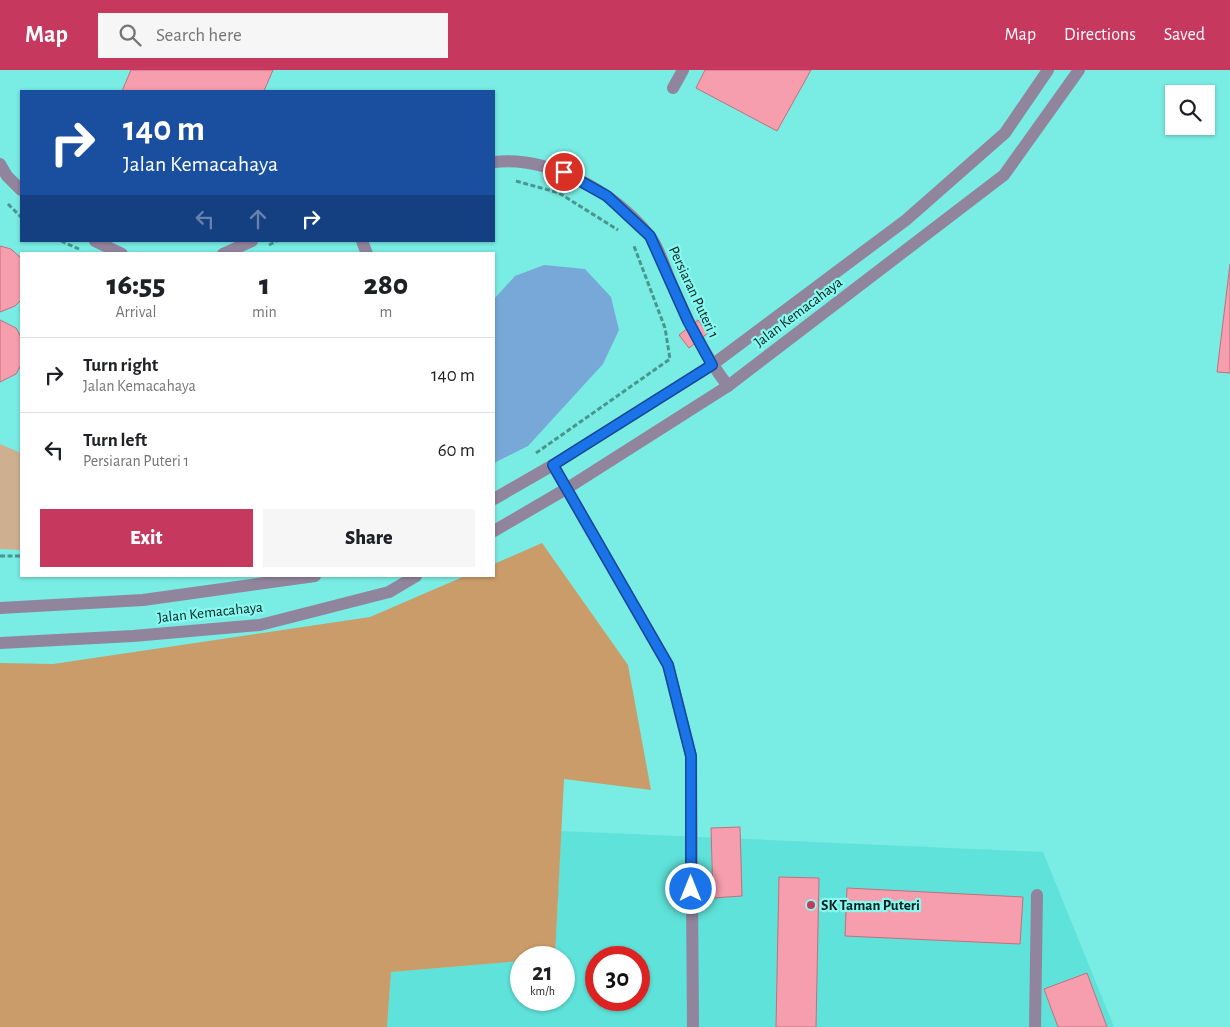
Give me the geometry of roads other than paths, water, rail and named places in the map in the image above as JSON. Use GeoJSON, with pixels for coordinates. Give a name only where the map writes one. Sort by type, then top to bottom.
{"type":"FeatureCollection","features":[{"type":"Feature","properties":{"kind":"street"},"geometry":{"type":"LineString","coordinates":[[673,88],[683,70]]}},
{"type":"Feature","properties":{"kind":"street","name":"Jalan Kemacahaya"},"geometry":{"type":"LineString","coordinates":[[495,498],[553,465],[712,365],[913,214],[1005,133],[1048,70]]}},
{"type":"Feature","properties":{"kind":"street","name":"Jalan Kemacahaya"},"geometry":{"type":"LineString","coordinates":[[495,530],[566,489],[728,386],[1004,175],[1079,70]]}},
{"type":"Feature","properties":{"kind":"street","name":"Persiaran Puteri 1"},"geometry":{"type":"LineString","coordinates":[[495,162],[514,160],[564,172],[607,196],[650,236],[688,321],[712,365],[728,386]]}},
{"type":"Feature","properties":{"kind":"street"},"geometry":{"type":"LineString","coordinates":[[0,164],[7,176],[20,189]]}},
{"type":"Feature","properties":{"kind":"street"},"geometry":{"type":"LineString","coordinates":[[97,242],[118,252]]}},
{"type":"Feature","properties":{"kind":"street"},"geometry":{"type":"LineString","coordinates":[[227,252],[250,242]]}},
{"type":"Feature","properties":{"kind":"street"},"geometry":{"type":"LineString","coordinates":[[553,465],[668,665],[691,756],[693,1027]]}},
{"type":"Feature","properties":{"kind":"street","name":"Jalan Kemacahaya"},"geometry":{"type":"LineString","coordinates":[[0,608],[143,600],[308,577]]}},
{"type":"Feature","properties":{"kind":"street","name":"Jalan Kemacahaya"},"geometry":{"type":"LineString","coordinates":[[0,644],[133,636],[260,625],[389,592],[414,577]]}},
{"type":"Feature","properties":{"kind":"street"},"geometry":{"type":"LineString","coordinates":[[1035,1027],[1037,895]]}},
{"type":"Feature","properties":{"kind":"place","name":"SK Taman Puteri"},"geometry":{"type":"Point","coordinates":[811,905]}}]}
